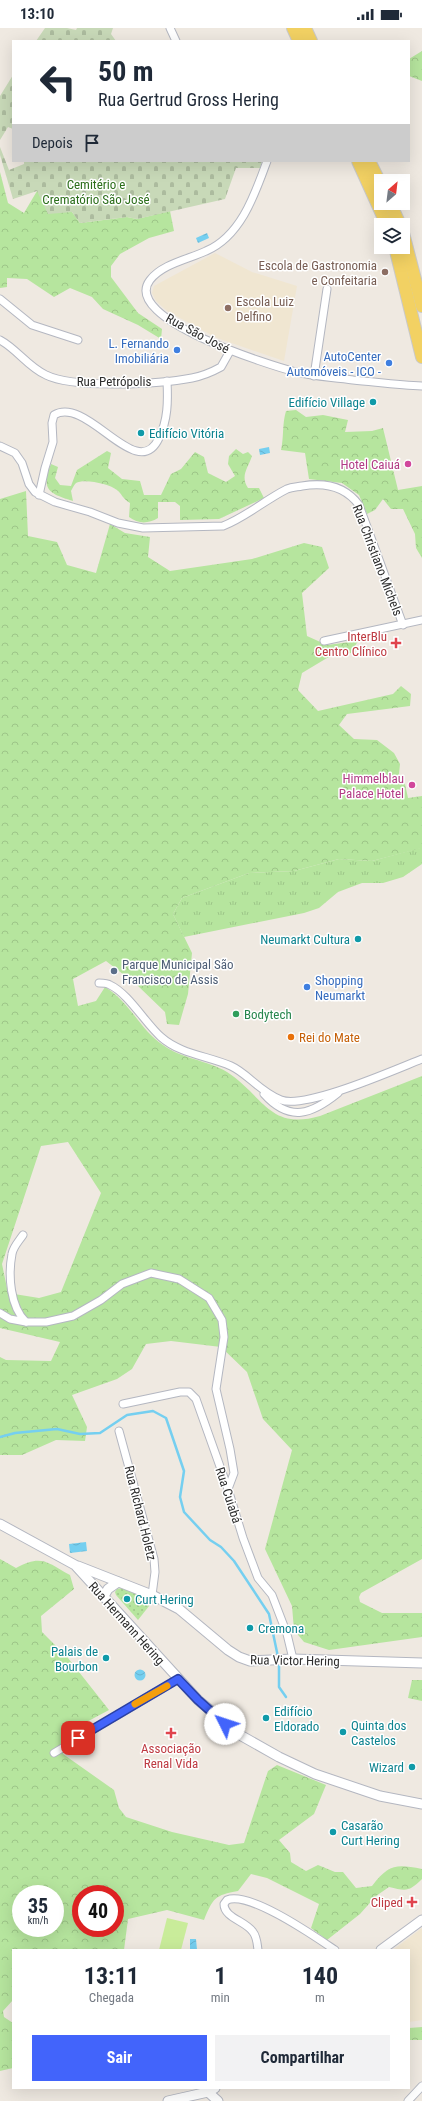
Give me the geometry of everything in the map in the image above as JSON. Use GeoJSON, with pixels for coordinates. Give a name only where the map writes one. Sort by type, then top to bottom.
{"type":"FeatureCollection","features":[{"type":"Feature","properties":{"kind":"main road"},"geometry":{"type":"LineString","coordinates":[[293,28],[299,40]]}},
{"type":"Feature","properties":{"kind":"main road"},"geometry":{"type":"LineString","coordinates":[[305,28],[311,40]]}},
{"type":"Feature","properties":{"kind":"main road"},"geometry":{"type":"LineString","coordinates":[[358,162],[385,218]]}},
{"type":"Feature","properties":{"kind":"main road"},"geometry":{"type":"LineString","coordinates":[[370,162],[376,174]]}},
{"type":"Feature","properties":{"kind":"main road"},"geometry":{"type":"LineString","coordinates":[[397,254],[422,357]]}},
{"type":"Feature","properties":{"kind":"main road"},"geometry":{"type":"LineString","coordinates":[[410,254],[420,285],[422,306]]}},
{"type":"Feature","properties":{"kind":"street"},"geometry":{"type":"LineString","coordinates":[[170,28],[176,40]]}},
{"type":"Feature","properties":{"kind":"street","name":"Rua São José"},"geometry":{"type":"LineString","coordinates":[[267,162],[254,192],[233,232],[224,241],[207,251],[170,266],[158,273],[150,280],[147,287],[150,304],[158,312],[181,327],[230,351],[295,372],[314,376],[422,386]]}},
{"type":"Feature","properties":{"kind":"street"},"geometry":{"type":"LineString","coordinates":[[314,376],[327,289]]}},
{"type":"Feature","properties":{"kind":"street"},"geometry":{"type":"LineString","coordinates":[[0,299],[32,325],[78,340]]}},
{"type":"Feature","properties":{"kind":"street","name":"Rua Petrópolis"},"geometry":{"type":"LineString","coordinates":[[0,340],[8,344],[44,374],[54,379],[88,384],[168,381],[193,378],[221,367],[227,360],[230,351]]}},
{"type":"Feature","properties":{"kind":"street"},"geometry":{"type":"LineString","coordinates":[[39,495],[53,442],[52,423],[54,415],[62,413],[78,415],[97,424],[121,445],[140,452],[147,452],[157,443],[166,418],[168,381]]}},
{"type":"Feature","properties":{"kind":"street"},"geometry":{"type":"LineString","coordinates":[[0,446],[15,453],[22,463],[29,484],[39,495]]}},
{"type":"Feature","properties":{"kind":"street","name":"Rua Christiano Michels"},"geometry":{"type":"LineString","coordinates":[[39,495],[129,526],[143,528],[202,528],[223,526],[234,522],[289,488],[316,484],[331,485],[345,491],[359,505],[403,625],[422,620]]}},
{"type":"Feature","properties":{"kind":"street"},"geometry":{"type":"LineString","coordinates":[[324,641],[403,625]]}},
{"type":"Feature","properties":{"kind":"street"},"geometry":{"type":"LineString","coordinates":[[98,982],[111,985],[155,1032],[174,1046],[235,1068],[260,1088],[282,1100],[293,1102],[313,1100],[422,1059]]}},
{"type":"Feature","properties":{"kind":"street"},"geometry":{"type":"LineString","coordinates":[[260,1088],[272,1102],[280,1107],[291,1111],[304,1112],[322,1106],[343,1089]]}},
{"type":"Feature","properties":{"kind":"street"},"geometry":{"type":"LineString","coordinates":[[23,1235],[12,1253],[11,1274],[16,1308],[26,1322]]}},
{"type":"Feature","properties":{"kind":"street"},"geometry":{"type":"LineString","coordinates":[[0,1313],[10,1318],[26,1322],[46,1322],[73,1316],[102,1300],[122,1284],[151,1273],[179,1279],[208,1298],[222,1320],[223,1332],[216,1389],[234,1473],[228,1489]]}},
{"type":"Feature","properties":{"kind":"street","name":"Rua Cuiabá"},"geometry":{"type":"LineString","coordinates":[[122,1404],[180,1392],[189,1392],[196,1399],[228,1489],[255,1572],[272,1596],[287,1634],[293,1659]]}},
{"type":"Feature","properties":{"kind":"street","name":"Rua Richard Holetz"},"geometry":{"type":"LineString","coordinates":[[120,1431],[154,1559],[152,1595]]}},
{"type":"Feature","properties":{"kind":"street","name":"Rua Hermann Hering"},"geometry":{"type":"LineString","coordinates":[[0,1524],[75,1565],[178,1679],[198,1700],[225,1724],[279,1757],[315,1774],[359,1790],[422,1804]]}},
{"type":"Feature","properties":{"kind":"street","name":"Rua Victor Hering"},"geometry":{"type":"LineString","coordinates":[[75,1565],[152,1595],[179,1609],[239,1657],[250,1661],[293,1659],[422,1663]]}},
{"type":"Feature","properties":{"kind":"street"},"geometry":{"type":"LineString","coordinates":[[104,1596],[108,1589],[118,1582]]}},
{"type":"Feature","properties":{"kind":"street"},"geometry":{"type":"LineString","coordinates":[[54,1753],[178,1679]]}},
{"type":"Feature","properties":{"kind":"street"},"geometry":{"type":"LineString","coordinates":[[258,1949],[257,1939],[253,1931],[226,1912],[224,1904],[227,1900],[241,1898],[275,1913],[333,1949]]}},
{"type":"Feature","properties":{"kind":"street"},"geometry":{"type":"LineString","coordinates":[[382,1949],[422,1920]]}},
{"type":"Feature","properties":{"kind":"street"},"geometry":{"type":"LineString","coordinates":[[408,2101],[422,2086]]}},
{"type":"Feature","properties":{"kind":"street"},"geometry":{"type":"LineString","coordinates":[[168,2101],[212,2090],[218,2101]]}},
{"type":"Feature","properties":{"kind":"shaded area","name":"Escola Luiz Delfino"},"geometry":{"type":"Polygon","coordinates":[[[215,253],[252,272],[297,286],[284,361],[217,338],[167,311],[156,301],[152,293],[154,286],[215,253]]]}},
{"type":"Feature","properties":{"kind":"shaded area"},"geometry":{"type":"Polygon","coordinates":[[[422,1928],[422,2020],[410,2022],[410,1949],[394,1949],[422,1928]]]}},
{"type":"Feature","properties":{"kind":"green space"},"geometry":{"type":"Polygon","coordinates":[[[45,28],[67,28],[76,30],[77,28],[113,28],[111,34],[115,40],[37,40],[45,28]]]}},
{"type":"Feature","properties":{"kind":"green space"},"geometry":{"type":"Polygon","coordinates":[[[422,51],[422,81],[410,76],[410,58],[422,51]]]}},
{"type":"Feature","properties":{"kind":"green space"},"geometry":{"type":"Polygon","coordinates":[[[12,77],[12,129],[8,127],[0,140],[0,96],[12,77]]]}},
{"type":"Feature","properties":{"kind":"green space","name":"Cemitério e Crematório São José"},"geometry":{"type":"Polygon","coordinates":[[[0,147],[9,170],[24,164],[24,162],[262,162],[260,168],[236,168],[225,199],[137,219],[127,217],[80,223],[72,212],[48,214],[37,191],[13,199],[0,155],[0,147]]]}},
{"type":"Feature","properties":{"kind":"green space"},"geometry":{"type":"Polygon","coordinates":[[[0,172],[8,203],[24,213],[37,191],[72,212],[80,223],[127,217],[137,219],[170,211],[174,231],[149,238],[120,254],[111,266],[111,277],[138,313],[162,329],[161,339],[138,325],[103,309],[92,297],[70,288],[54,297],[27,279],[7,278],[7,287],[0,288],[0,172]]]}},
{"type":"Feature","properties":{"kind":"green space"},"geometry":{"type":"Polygon","coordinates":[[[296,410],[306,417],[323,415],[348,420],[345,432],[372,431],[383,428],[398,490],[422,486],[422,558],[416,548],[415,534],[403,509],[391,509],[383,499],[375,510],[367,514],[359,495],[342,483],[309,479],[305,453],[281,450],[286,411],[296,410]]]}},
{"type":"Feature","properties":{"kind":"green space"},"geometry":{"type":"Polygon","coordinates":[[[236,449],[243,454],[248,452],[252,456],[245,476],[246,484],[248,488],[259,488],[264,498],[219,519],[180,520],[180,506],[175,502],[158,502],[158,518],[147,522],[139,522],[129,517],[130,503],[114,488],[91,481],[76,483],[71,491],[73,501],[53,493],[49,490],[47,485],[48,473],[51,464],[58,467],[55,478],[60,485],[71,486],[77,470],[107,451],[111,453],[108,468],[122,479],[140,481],[144,495],[161,495],[171,474],[181,469],[195,452],[204,457],[208,473],[226,482],[235,476],[228,464],[229,456],[236,449]]]}},
{"type":"Feature","properties":{"kind":"green space"},"geometry":{"type":"Polygon","coordinates":[[[26,491],[28,536],[57,542],[67,565],[96,573],[110,524],[125,533],[150,537],[148,557],[170,571],[252,559],[304,543],[322,547],[329,568],[302,593],[307,636],[327,645],[358,641],[351,653],[327,658],[302,673],[298,690],[318,711],[393,694],[401,686],[411,694],[410,706],[347,714],[339,725],[354,739],[377,740],[394,753],[400,764],[399,774],[405,784],[408,798],[422,796],[422,848],[372,861],[339,859],[294,871],[249,873],[182,898],[173,914],[192,953],[188,994],[179,1025],[167,1024],[165,1012],[137,985],[106,961],[73,979],[78,1006],[96,1001],[105,987],[114,993],[129,1008],[148,1032],[163,1045],[186,1057],[227,1072],[268,1108],[278,1115],[289,1119],[303,1119],[320,1116],[422,1076],[422,1559],[361,1593],[359,1597],[360,1602],[382,1613],[422,1613],[422,1637],[329,1650],[304,1642],[294,1630],[292,1606],[265,1549],[292,1450],[263,1419],[247,1372],[221,1347],[171,1341],[146,1344],[132,1369],[117,1379],[72,1395],[87,1427],[85,1441],[56,1440],[22,1455],[0,1455],[0,1357],[6,1360],[51,1361],[60,1342],[0,1328],[0,499],[26,491]],[[68,1142],[41,1146],[2,1264],[8,1293],[39,1298],[61,1292],[101,1193],[68,1142]]]}},
{"type":"Feature","properties":{"kind":"green space"},"geometry":{"type":"Polygon","coordinates":[[[422,848],[422,864],[403,877],[383,883],[362,883],[338,892],[319,908],[304,913],[184,937],[173,914],[182,898],[249,873],[294,871],[339,859],[372,861],[422,848]]]}},
{"type":"Feature","properties":{"kind":"green space"},"geometry":{"type":"Polygon","coordinates":[[[0,1559],[16,1568],[32,1561],[44,1561],[70,1575],[74,1589],[41,1616],[42,1632],[68,1658],[109,1710],[66,1733],[63,1754],[114,1790],[119,1808],[126,1817],[172,1832],[229,1845],[244,1843],[268,1771],[277,1765],[326,1785],[314,1814],[279,1840],[290,1853],[291,1862],[306,1871],[318,1865],[335,1872],[343,1872],[356,1888],[372,1886],[383,1873],[394,1867],[406,1866],[422,1869],[422,1879],[414,1886],[403,1890],[389,1887],[376,1896],[360,1914],[327,1940],[311,1928],[319,1904],[267,1878],[251,1874],[238,1891],[224,1894],[216,1899],[210,1907],[204,1920],[167,1910],[128,1919],[124,1949],[12,1949],[12,2001],[3,2011],[4,2017],[12,2022],[12,2068],[0,2071],[0,1559]]]}},
{"type":"Feature","properties":{"kind":"green space"},"geometry":{"type":"Polygon","coordinates":[[[121,1588],[153,1601],[138,1620],[116,1595],[115,1592],[117,1589],[121,1588]]]}},
{"type":"Feature","properties":{"kind":"green space"},"geometry":{"type":"Polygon","coordinates":[[[412,1680],[422,1680],[422,1701],[408,1698],[412,1680]]]}},
{"type":"Feature","properties":{"kind":"green space"},"geometry":{"type":"Polygon","coordinates":[[[167,1918],[188,1923],[181,1949],[159,1949],[167,1918]]]}},
{"type":"Feature","properties":{"kind":"green space"},"geometry":{"type":"Polygon","coordinates":[[[422,2027],[422,2040],[410,2040],[410,2028],[422,2027]]]}},
{"type":"Feature","properties":{"kind":"water"},"geometry":{"type":"Polygon","coordinates":[[[207,233],[209,238],[198,243],[196,238],[207,233]]]}},
{"type":"Feature","properties":{"kind":"water"},"geometry":{"type":"Polygon","coordinates":[[[269,447],[270,453],[260,455],[259,449],[269,447]]]}},
{"type":"Feature","properties":{"kind":"water"},"geometry":{"type":"Polygon","coordinates":[[[86,1542],[87,1551],[70,1553],[69,1544],[86,1542]]]}},
{"type":"Feature","properties":{"kind":"water"},"geometry":{"type":"Polygon","coordinates":[[[138,1670],[142,1670],[144,1671],[144,1679],[138,1680],[135,1677],[135,1673],[138,1670]]]}},
{"type":"Feature","properties":{"kind":"water"},"geometry":{"type":"Polygon","coordinates":[[[190,1939],[196,1939],[197,1949],[190,1949],[190,1939]]]}},
{"type":"Feature","properties":{"kind":"waterway"},"geometry":{"type":"LineString","coordinates":[[0,1437],[15,1433],[57,1429],[80,1434],[100,1433],[127,1415],[153,1411],[166,1418],[184,1471],[180,1497],[184,1512],[210,1540],[221,1547],[234,1561],[269,1614],[278,1657]]}},
{"type":"Feature","properties":{"kind":"waterway"},"geometry":{"type":"LineString","coordinates":[[279,1662],[279,1687],[286,1697]]}},
{"type":"Feature","properties":{"kind":"slow traffic"},"geometry":{"type":"LineString","coordinates":[[135,1704],[167,1686]]}},
{"type":"Feature","properties":{"kind":"place","name":"Escola de Gastronomia e Confeitaria"},"geometry":{"type":"Point","coordinates":[385,272]}},
{"type":"Feature","properties":{"kind":"place","name":"Escola Luiz Delfino"},"geometry":{"type":"Point","coordinates":[228,308]}},
{"type":"Feature","properties":{"kind":"place","name":"L. Fernando Imobiliária"},"geometry":{"type":"Point","coordinates":[177,350]}},
{"type":"Feature","properties":{"kind":"place","name":"AutoCenter Automóveis - ICO -"},"geometry":{"type":"Point","coordinates":[389,363]}},
{"type":"Feature","properties":{"kind":"place","name":"Edifício Village"},"geometry":{"type":"Point","coordinates":[373,402]}},
{"type":"Feature","properties":{"kind":"place","name":"Edifício Vitória"},"geometry":{"type":"Point","coordinates":[141,433]}},
{"type":"Feature","properties":{"kind":"place","name":"Hotel Caiuá"},"geometry":{"type":"Point","coordinates":[408,464]}},
{"type":"Feature","properties":{"kind":"place","name":"InterBlu Centro Clínico"},"geometry":{"type":"Point","coordinates":[396,643]}},
{"type":"Feature","properties":{"kind":"place","name":"Himmelblau Palace Hotel"},"geometry":{"type":"Point","coordinates":[412,785]}},
{"type":"Feature","properties":{"kind":"place","name":"Neumarkt Cultura"},"geometry":{"type":"Point","coordinates":[358,939]}},
{"type":"Feature","properties":{"kind":"place","name":"Parque Municipal São Francisco de Assis"},"geometry":{"type":"Point","coordinates":[114,971]}},
{"type":"Feature","properties":{"kind":"place","name":"Shopping Neumarkt"},"geometry":{"type":"Point","coordinates":[307,987]}},
{"type":"Feature","properties":{"kind":"place","name":"Bodytech"},"geometry":{"type":"Point","coordinates":[236,1014]}},
{"type":"Feature","properties":{"kind":"place","name":"Rei do Mate"},"geometry":{"type":"Point","coordinates":[291,1037]}},
{"type":"Feature","properties":{"kind":"place","name":"Curt Hering"},"geometry":{"type":"Point","coordinates":[127,1599]}},
{"type":"Feature","properties":{"kind":"place","name":"Cremona"},"geometry":{"type":"Point","coordinates":[250,1628]}},
{"type":"Feature","properties":{"kind":"place","name":"Palais de Bourbon"},"geometry":{"type":"Point","coordinates":[106,1658]}},
{"type":"Feature","properties":{"kind":"place","name":"Edifício Eldorado"},"geometry":{"type":"Point","coordinates":[266,1718]}},
{"type":"Feature","properties":{"kind":"place","name":"Quinta dos Castelos"},"geometry":{"type":"Point","coordinates":[343,1732]}},
{"type":"Feature","properties":{"kind":"place","name":"Associação Renal Vida"},"geometry":{"type":"Point","coordinates":[171,1733]}},
{"type":"Feature","properties":{"kind":"place","name":"Wizard"},"geometry":{"type":"Point","coordinates":[412,1767]}},
{"type":"Feature","properties":{"kind":"place","name":"Casarão Curt Hering"},"geometry":{"type":"Point","coordinates":[333,1832]}},
{"type":"Feature","properties":{"kind":"place","name":"Cliped"},"geometry":{"type":"Point","coordinates":[412,1902]}},
{"type":"Feature","properties":{"kind":"route"},"geometry":{"type":"LineString","coordinates":[[78,1738],[178,1679],[198,1700],[225,1724]]}}]}
